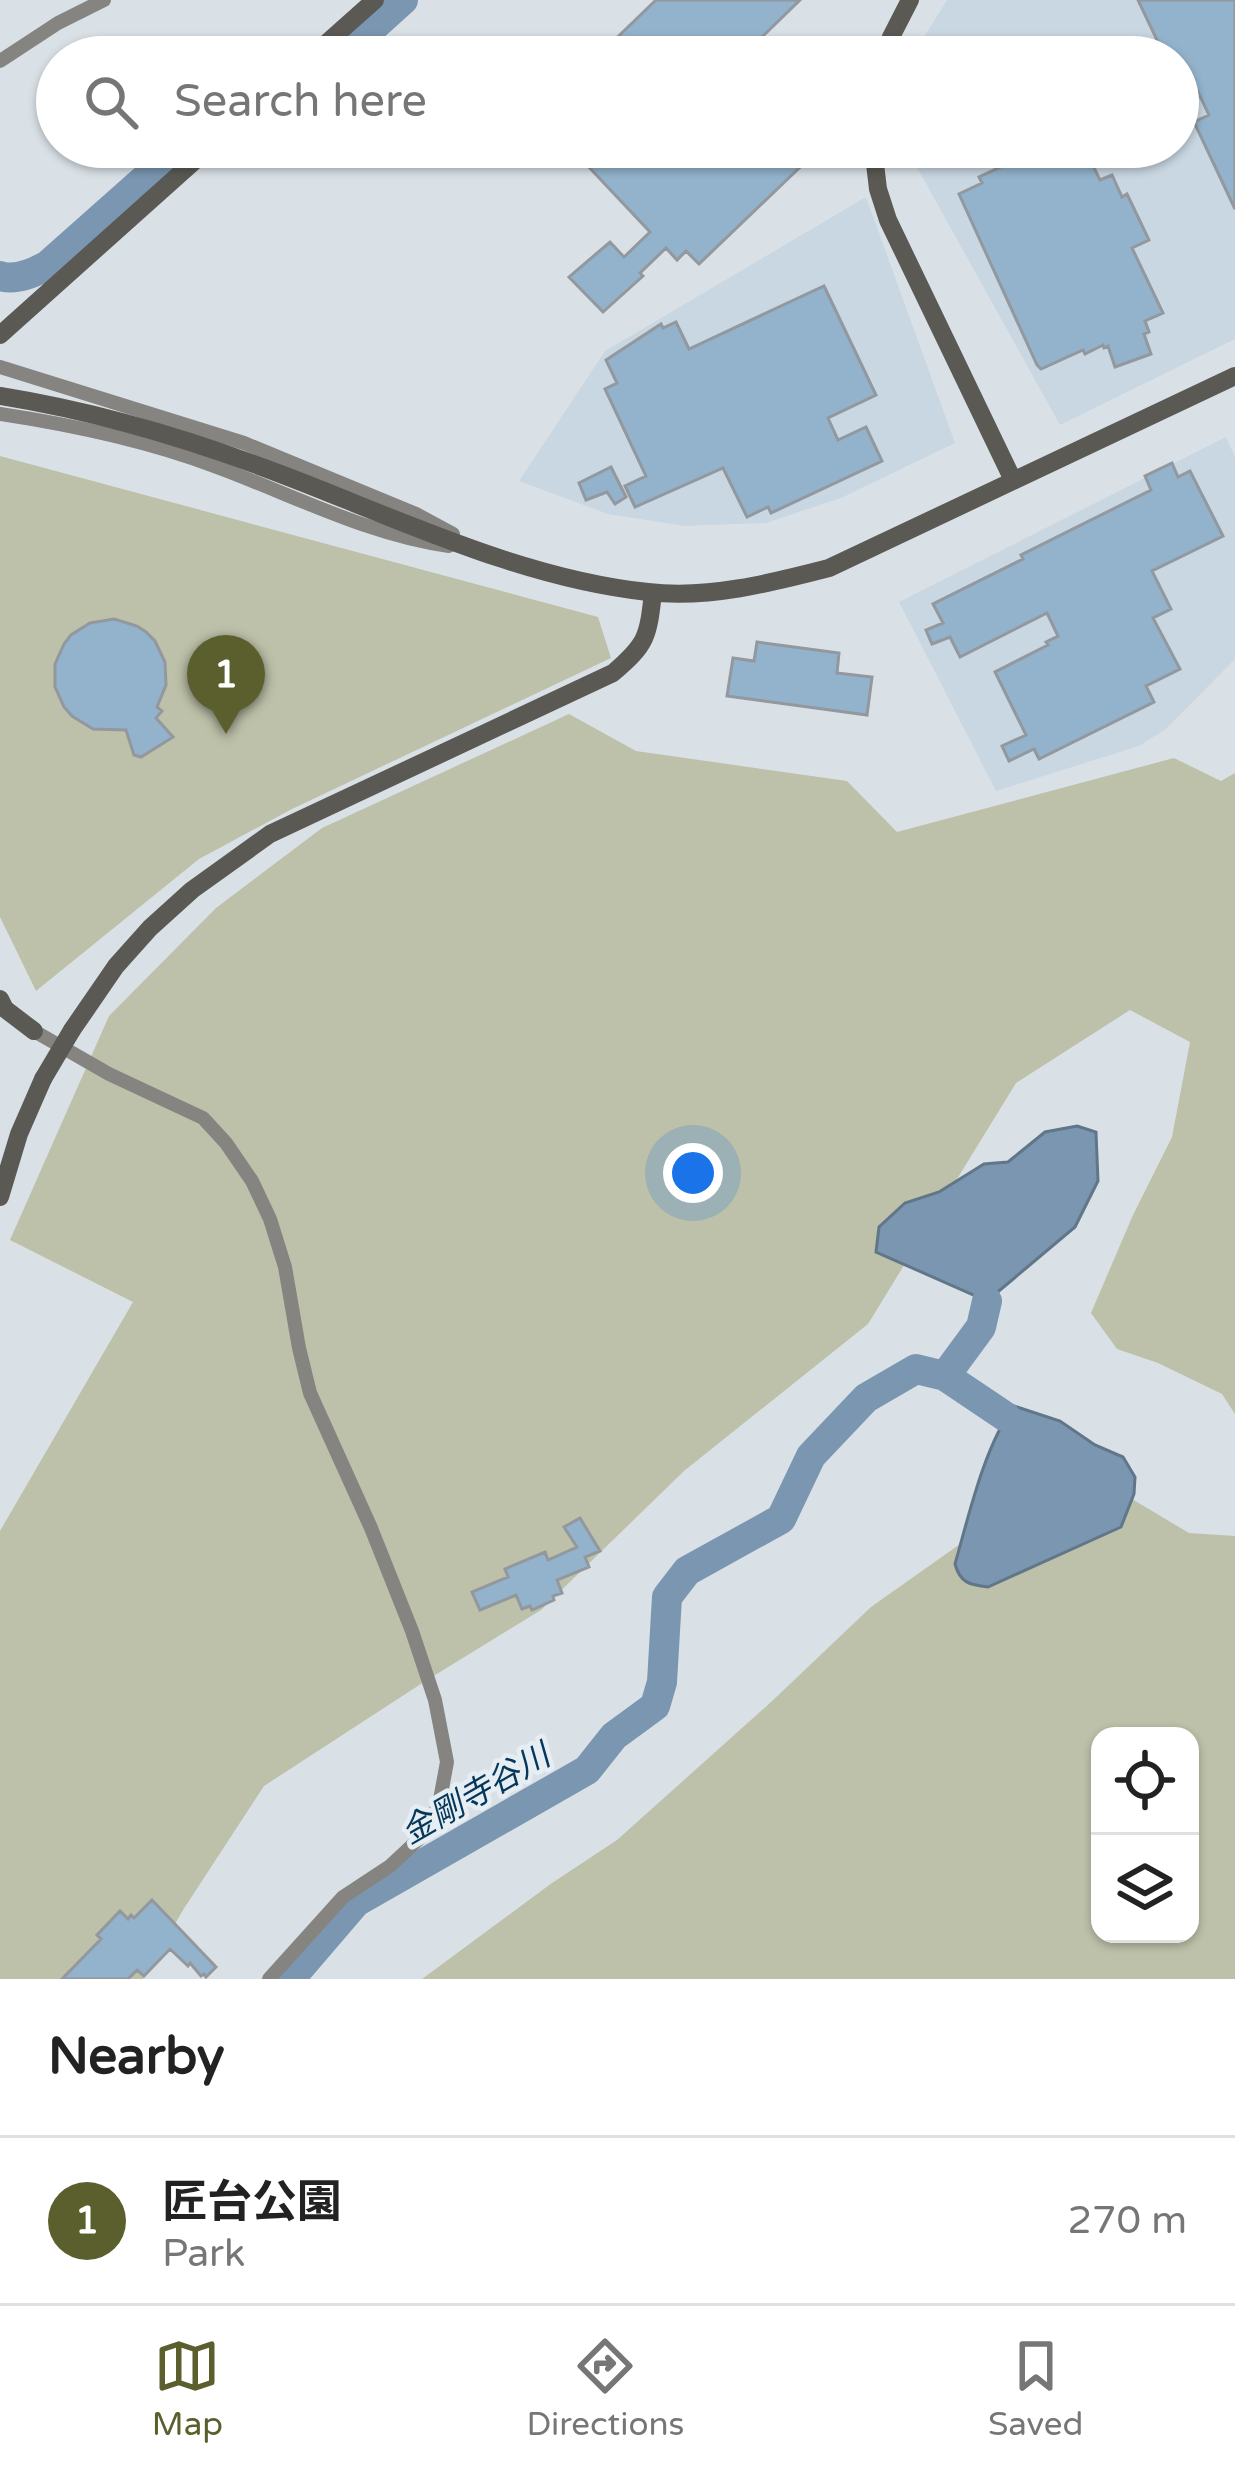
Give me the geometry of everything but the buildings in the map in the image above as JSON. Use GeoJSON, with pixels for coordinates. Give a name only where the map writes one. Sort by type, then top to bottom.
{"type":"FeatureCollection","features":[{"type":"Feature","properties":{"kind":"street"},"geometry":{"type":"LineString","coordinates":[[38,36],[104,0]]}},
{"type":"Feature","properties":{"kind":"street"},"geometry":{"type":"LineString","coordinates":[[335,36],[375,0]]}},
{"type":"Feature","properties":{"kind":"street"},"geometry":{"type":"LineString","coordinates":[[894,36],[910,0]]}},
{"type":"Feature","properties":{"kind":"street"},"geometry":{"type":"LineString","coordinates":[[0,61],[36,37]]}},
{"type":"Feature","properties":{"kind":"street"},"geometry":{"type":"LineString","coordinates":[[0,335],[187,168]]}},
{"type":"Feature","properties":{"kind":"street"},"geometry":{"type":"LineString","coordinates":[[876,168],[888,220],[1012,480]]}},
{"type":"Feature","properties":{"kind":"street"},"geometry":{"type":"LineString","coordinates":[[0,367],[244,443],[416,514],[484,551]]}},
{"type":"Feature","properties":{"kind":"street"},"geometry":{"type":"LineString","coordinates":[[1,402],[128,423],[205,446],[484,551],[583,583],[652,593],[732,589],[829,568],[1235,376]]}},
{"type":"Feature","properties":{"kind":"street"},"geometry":{"type":"LineString","coordinates":[[0,1197],[19,1134],[43,1079],[116,966],[150,928],[192,890],[270,834],[613,674],[637,653],[649,627],[652,593]]}},
{"type":"Feature","properties":{"kind":"street"},"geometry":{"type":"LineString","coordinates":[[0,999],[5,1009],[34,1031],[109,1074],[203,1118],[252,1181],[285,1267],[310,1393],[371,1528],[435,1700],[447,1762],[439,1805],[419,1838],[390,1866],[343,1897],[269,1979]]}},
{"type":"Feature","properties":{"kind":"shaded area"},"geometry":{"type":"Polygon","coordinates":[[[947,0],[1235,0],[1235,339],[1060,425],[917,168],[1199,168],[1199,36],[925,36],[947,0]]]}},
{"type":"Feature","properties":{"kind":"shaded area"},"geometry":{"type":"Polygon","coordinates":[[[866,197],[955,443],[841,498],[766,523],[685,526],[608,514],[519,481],[605,351],[866,197]]]}},
{"type":"Feature","properties":{"kind":"shaded area"},"geometry":{"type":"Polygon","coordinates":[[[1226,437],[1235,457],[1235,659],[1166,729],[1139,746],[996,791],[899,602],[1226,437]]]}},
{"type":"Feature","properties":{"kind":"green space"},"geometry":{"type":"Polygon","coordinates":[[[0,456],[598,617],[611,658],[292,809],[199,859],[36,991],[0,917],[0,456]]]}},
{"type":"Feature","properties":{"kind":"green space"},"geometry":{"type":"Polygon","coordinates":[[[569,714],[636,751],[847,781],[897,832],[1174,758],[1221,781],[1235,773],[1235,1414],[1222,1394],[1117,1349],[1091,1313],[1172,1137],[1190,1042],[1130,1010],[1016,1083],[868,1324],[684,1471],[541,1610],[264,1786],[143,1979],[0,1979],[0,1531],[133,1302],[10,1240],[109,1016],[216,908],[322,828],[569,714]]]}},
{"type":"Feature","properties":{"kind":"green space"},"geometry":{"type":"Polygon","coordinates":[[[1117,1490],[1189,1533],[1235,1536],[1235,1979],[422,1979],[617,1840],[871,1607],[1035,1491],[1117,1490]]]}},
{"type":"Feature","properties":{"kind":"water"},"geometry":{"type":"Polygon","coordinates":[[[1077,1126],[1096,1132],[1098,1181],[1075,1227],[987,1301],[876,1252],[879,1227],[905,1203],[939,1192],[984,1164],[1008,1162],[1045,1132],[1077,1126]]]}},
{"type":"Feature","properties":{"kind":"water"},"geometry":{"type":"Polygon","coordinates":[[[1014,1406],[1060,1421],[1123,1457],[1135,1477],[1134,1494],[1121,1527],[988,1587],[976,1585],[963,1579],[955,1564],[986,1461],[1014,1406]]]}},
{"type":"Feature","properties":{"kind":"waterway"},"geometry":{"type":"LineString","coordinates":[[363,36],[403,0]]}},
{"type":"Feature","properties":{"kind":"waterway"},"geometry":{"type":"LineString","coordinates":[[0,276],[19,277],[48,265],[157,168]]}},
{"type":"Feature","properties":{"kind":"waterway","name":"金剛寺谷川"},"geometry":{"type":"LineString","coordinates":[[290,1979],[356,1902],[587,1770],[614,1736],[655,1706],[662,1682],[667,1597],[687,1571],[781,1519],[811,1456],[866,1398],[916,1369],[945,1376],[981,1327],[987,1301]]}},
{"type":"Feature","properties":{"kind":"waterway","name":"金剛寺谷川"},"geometry":{"type":"LineString","coordinates":[[945,1376],[1006,1417]]}},
{"type":"Feature","properties":{"kind":"place","name":"匠台公園"},"geometry":{"type":"Point","coordinates":[226,734]}}]}
